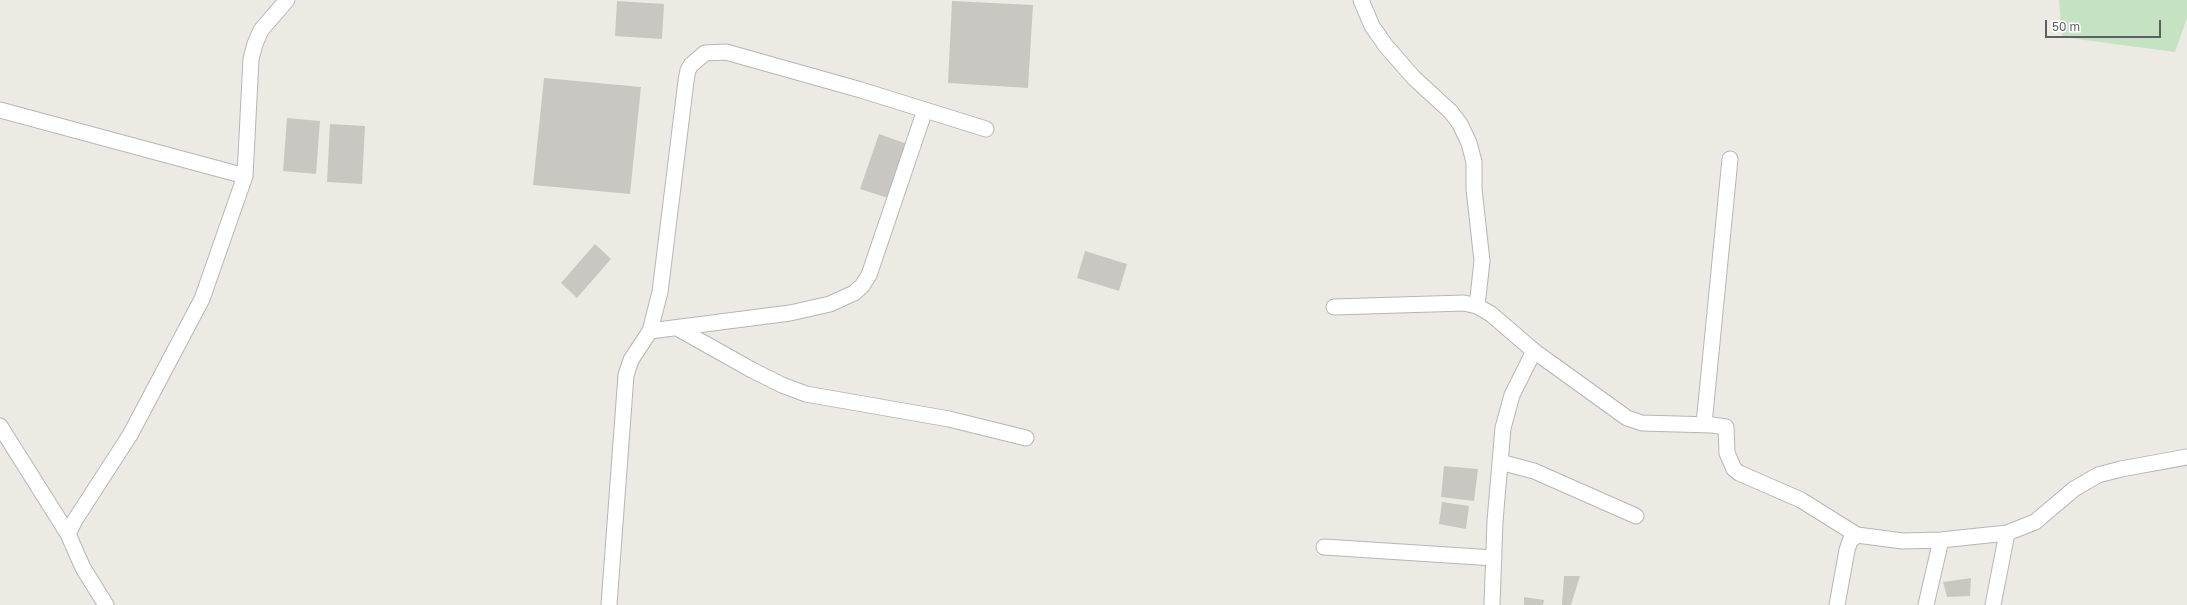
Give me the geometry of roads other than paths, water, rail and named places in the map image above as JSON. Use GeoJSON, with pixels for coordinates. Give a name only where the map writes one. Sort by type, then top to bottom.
{"type":"FeatureCollection","features":[{"type":"Feature","properties":{"kind":"street"},"geometry":{"type":"LineString","coordinates":[[68,534],[75,520],[130,435],[202,299],[245,176],[251,59],[261,30],[287,0]]}},
{"type":"Feature","properties":{"kind":"street"},"geometry":{"type":"LineString","coordinates":[[1361,0],[1372,26],[1386,46],[1414,78],[1451,112],[1460,124],[1469,143],[1474,162],[1474,189],[1482,261],[1477,306]]}},
{"type":"Feature","properties":{"kind":"street"},"geometry":{"type":"LineString","coordinates":[[609,605],[626,375],[631,360],[650,331],[660,292],[688,70],[700,56],[714,51],[726,52],[986,129]]}},
{"type":"Feature","properties":{"kind":"street"},"geometry":{"type":"LineString","coordinates":[[0,110],[245,176]]}},
{"type":"Feature","properties":{"kind":"street"},"geometry":{"type":"LineString","coordinates":[[650,331],[790,313],[830,304],[854,293],[862,286],[869,275],[925,110]]}},
{"type":"Feature","properties":{"kind":"street"},"geometry":{"type":"LineString","coordinates":[[1704,424],[1730,158]]}},
{"type":"Feature","properties":{"kind":"street"},"geometry":{"type":"LineString","coordinates":[[1334,307],[1464,303],[1477,306],[1503,323],[1534,351],[1627,418],[1650,423],[1704,424],[1726,427],[1729,459],[1734,469],[1739,473],[1800,500],[1857,535],[1903,541],[1941,540],[2007,533],[2035,522],[2074,489],[2098,475],[2121,468],[2187,457]]}},
{"type":"Feature","properties":{"kind":"street"},"geometry":{"type":"LineString","coordinates":[[677,328],[764,376],[806,394],[948,419],[1026,438]]}},
{"type":"Feature","properties":{"kind":"street"},"geometry":{"type":"LineString","coordinates":[[1492,605],[1503,428],[1512,395],[1534,351]]}},
{"type":"Feature","properties":{"kind":"street"},"geometry":{"type":"LineString","coordinates":[[0,426],[68,534],[83,568],[106,605]]}},
{"type":"Feature","properties":{"kind":"street"},"geometry":{"type":"LineString","coordinates":[[1500,462],[1534,471],[1636,516]]}},
{"type":"Feature","properties":{"kind":"street"},"geometry":{"type":"LineString","coordinates":[[1993,605],[2007,533]]}},
{"type":"Feature","properties":{"kind":"street"},"geometry":{"type":"LineString","coordinates":[[1837,605],[1847,550],[1850,541],[1857,535]]}},
{"type":"Feature","properties":{"kind":"street"},"geometry":{"type":"LineString","coordinates":[[1926,605],[1941,540]]}},
{"type":"Feature","properties":{"kind":"street"},"geometry":{"type":"LineString","coordinates":[[1324,547],[1494,558]]}}]}
